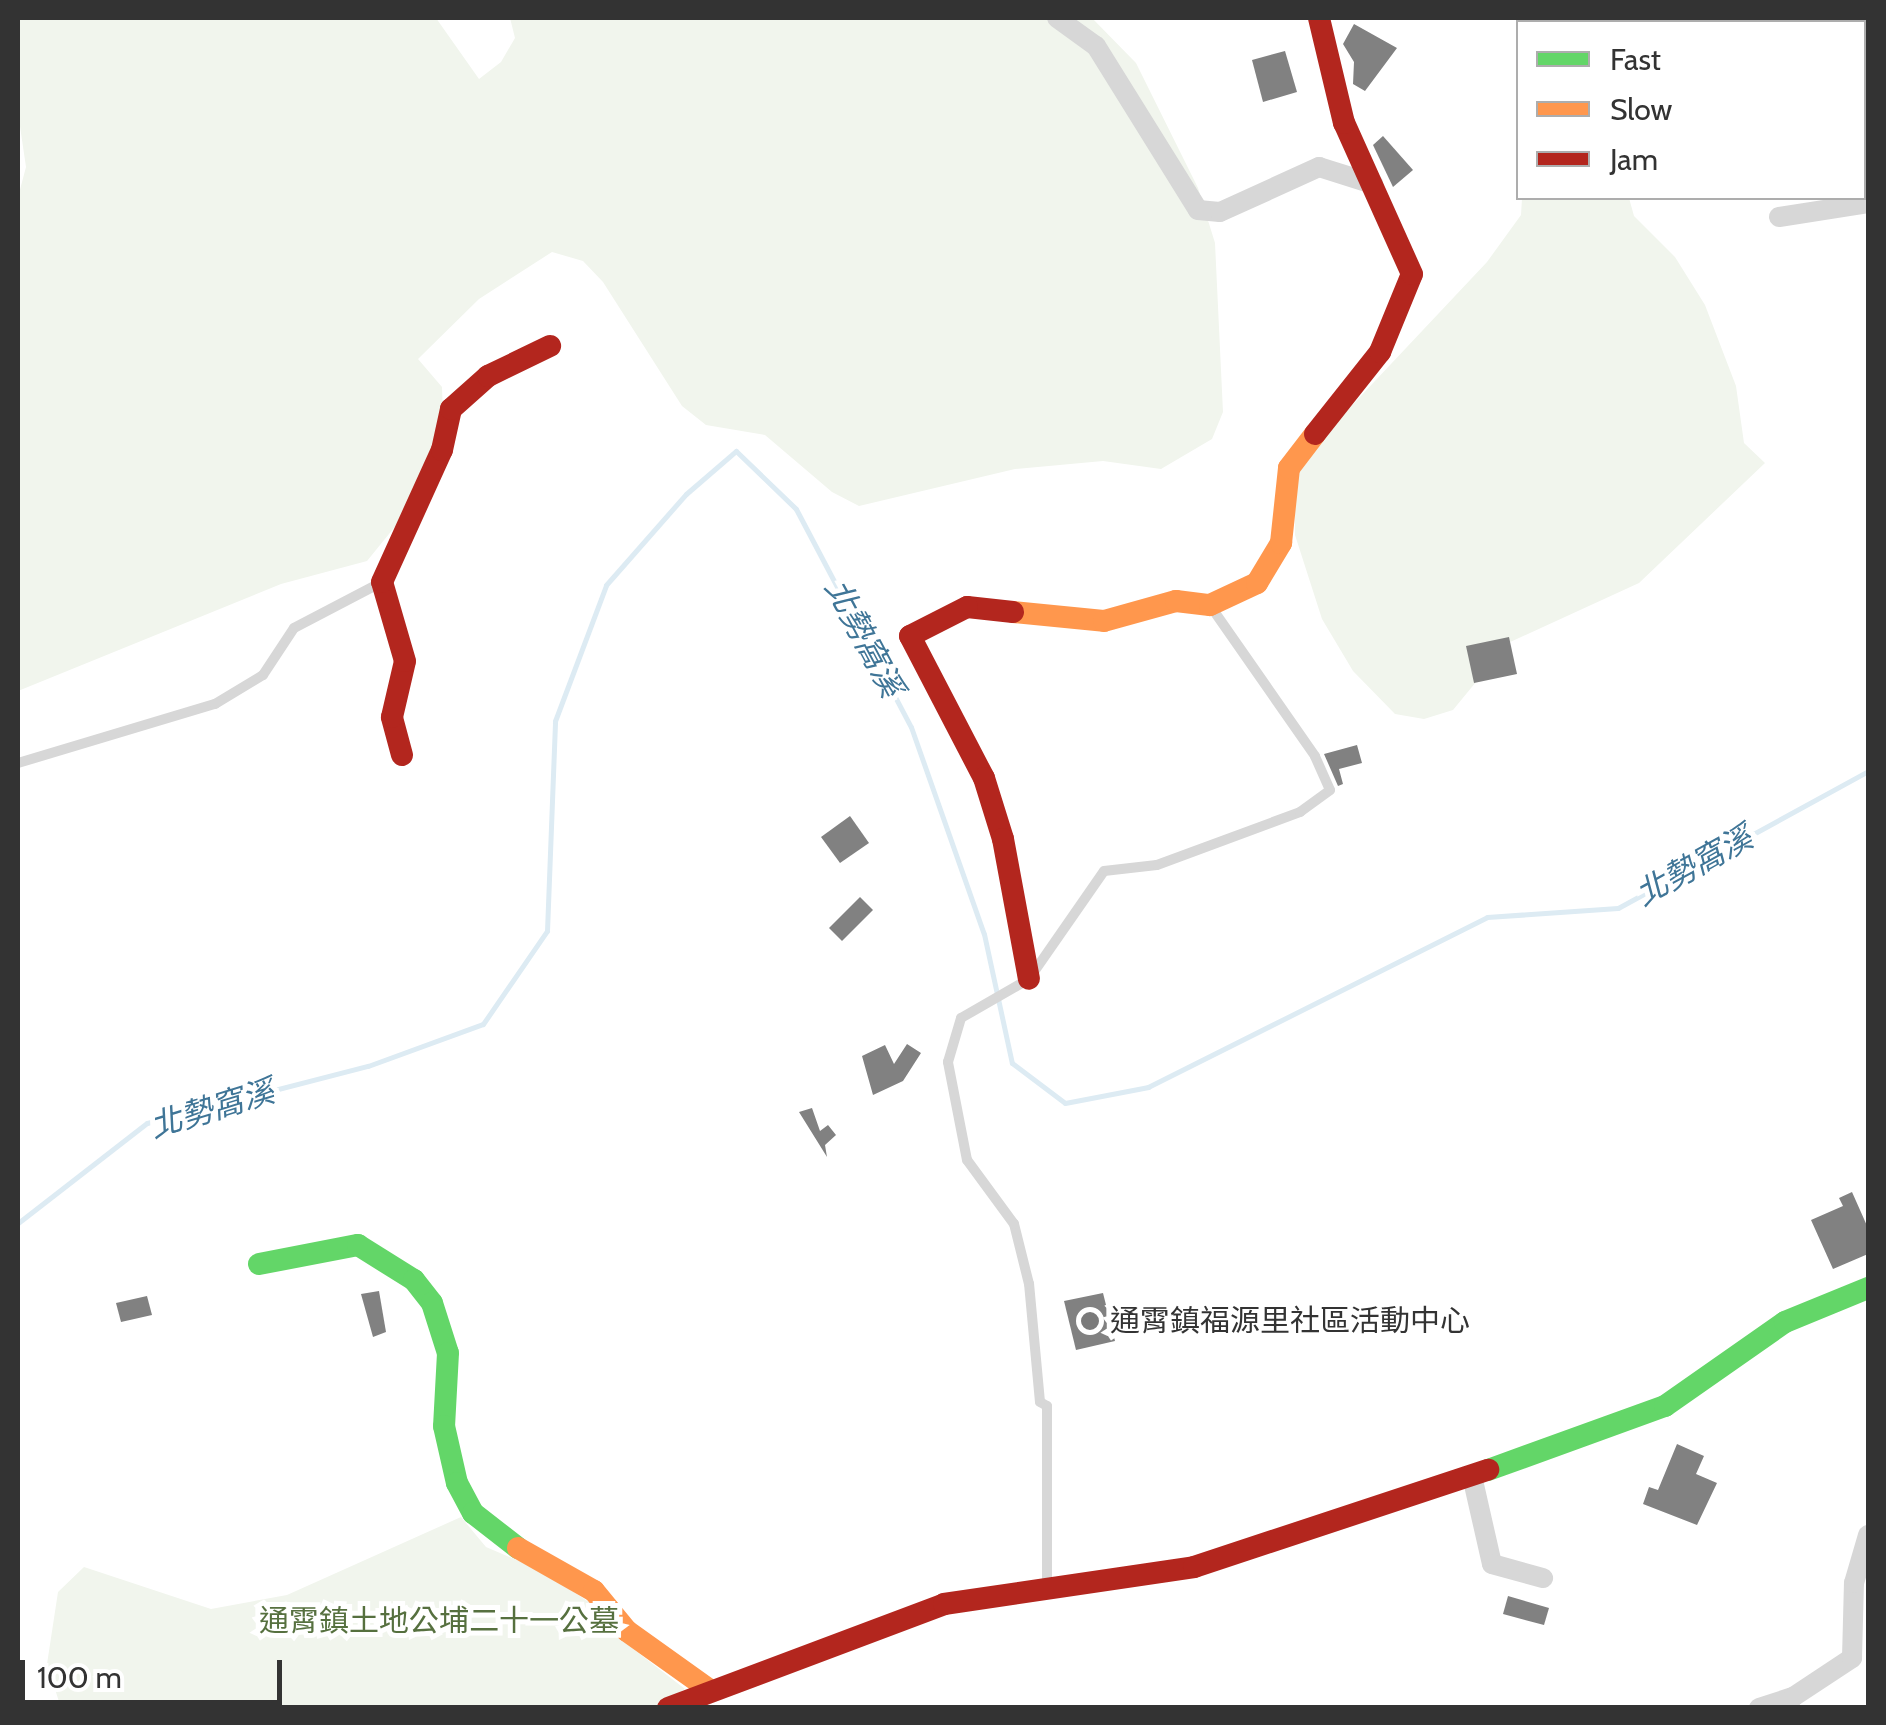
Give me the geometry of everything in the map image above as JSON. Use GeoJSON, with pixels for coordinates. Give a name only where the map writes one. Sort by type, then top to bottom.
{"type":"FeatureCollection","features":[{"type":"Feature","properties":{"kind":"street"},"geometry":{"type":"LineString","coordinates":[[1057,18],[1096,46],[1198,210],[1220,212],[1319,167],[1373,184]]}},
{"type":"Feature","properties":{"kind":"street"},"geometry":{"type":"LineString","coordinates":[[1029,979],[1003,840],[984,778],[910,636],[967,607],[1104,621],[1176,601],[1210,605],[1257,583],[1281,543],[1289,468],[1380,352],[1412,274],[1344,123],[1319,18]]}},
{"type":"Feature","properties":{"kind":"street"},"geometry":{"type":"LineString","coordinates":[[1779,216],[1868,203]]}},
{"type":"Feature","properties":{"kind":"street"},"geometry":{"type":"LineString","coordinates":[[402,755],[392,717],[405,660],[382,582],[442,450],[451,409],[488,376],[550,346]]}},
{"type":"Feature","properties":{"kind":"street"},"geometry":{"type":"LineString","coordinates":[[259,1264],[358,1246],[414,1280],[432,1303],[448,1352],[444,1426],[457,1484],[473,1513],[501,1539],[594,1591],[627,1632],[706,1688]]}},
{"type":"Feature","properties":{"kind":"street"},"geometry":{"type":"LineString","coordinates":[[668,1708],[706,1688],[944,1604],[1194,1567],[1472,1476],[1665,1406],[1785,1322],[1868,1288]]}},
{"type":"Feature","properties":{"kind":"street"},"geometry":{"type":"LineString","coordinates":[[1472,1476],[1492,1564],[1543,1578]]}},
{"type":"Feature","properties":{"kind":"street"},"geometry":{"type":"LineString","coordinates":[[1760,1708],[1793,1698],[1852,1658],[1854,1584],[1868,1535]]}},
{"type":"Feature","properties":{"kind":"lane"},"geometry":{"type":"LineString","coordinates":[[18,763],[215,704],[263,675],[294,628],[382,582]]}},
{"type":"Feature","properties":{"kind":"lane"},"geometry":{"type":"LineString","coordinates":[[1047,1588],[1047,1406],[1040,1402],[1029,1284],[1014,1224],[967,1160],[948,1062],[961,1018],[1009,994],[1029,979],[1104,871],[1157,865],[1300,812],[1330,790],[1316,756],[1210,605]]}},
{"type":"Feature","properties":{"kind":"green space"},"geometry":{"type":"Polygon","coordinates":[[[18,18],[436,18],[479,79],[501,62],[515,38],[510,18],[1092,18],[1136,63],[1198,188],[1215,243],[1223,412],[1212,439],[1161,469],[1103,461],[1015,469],[859,506],[832,492],[765,435],[706,425],[682,406],[603,282],[583,261],[552,252],[479,299],[418,359],[442,387],[444,444],[402,518],[367,561],[281,584],[18,691],[18,197],[26,167],[18,113],[18,18]]]}},
{"type":"Feature","properties":{"kind":"green space"},"geometry":{"type":"Polygon","coordinates":[[[1868,18],[1868,76],[1866,80],[1866,20],[1570,20],[1868,18]]]}},
{"type":"Feature","properties":{"kind":"green space"},"geometry":{"type":"Polygon","coordinates":[[[1522,200],[1630,200],[1634,216],[1675,257],[1705,305],[1736,386],[1744,443],[1765,463],[1639,583],[1508,643],[1453,710],[1424,719],[1395,714],[1353,671],[1322,619],[1295,535],[1295,476],[1310,450],[1487,262],[1521,215],[1522,200]]]}},
{"type":"Feature","properties":{"kind":"green space","name":"通霄鎮土地公埔二十一公墓"},"geometry":{"type":"Polygon","coordinates":[[[461,1517],[486,1547],[540,1570],[595,1606],[614,1634],[685,1689],[653,1708],[61,1708],[47,1664],[58,1592],[84,1567],[211,1609],[287,1595],[461,1517]]]}},
{"type":"Feature","properties":{"kind":"building"},"geometry":{"type":"Polygon","coordinates":[[[1354,24],[1397,48],[1365,91],[1353,84],[1354,62],[1343,44],[1354,24]]]}},
{"type":"Feature","properties":{"kind":"building"},"geometry":{"type":"Polygon","coordinates":[[[1285,51],[1297,92],[1263,102],[1252,60],[1285,51]]]}},
{"type":"Feature","properties":{"kind":"building"},"geometry":{"type":"Polygon","coordinates":[[[1383,136],[1413,170],[1393,187],[1373,145],[1383,136]]]}},
{"type":"Feature","properties":{"kind":"building"},"geometry":{"type":"Polygon","coordinates":[[[1509,637],[1517,674],[1474,683],[1466,646],[1509,637]]]}},
{"type":"Feature","properties":{"kind":"building"},"geometry":{"type":"Polygon","coordinates":[[[1357,745],[1362,763],[1339,769],[1343,784],[1338,786],[1324,754],[1357,745]]]}},
{"type":"Feature","properties":{"kind":"building"},"geometry":{"type":"Polygon","coordinates":[[[850,816],[869,843],[840,863],[821,837],[850,816]]]}},
{"type":"Feature","properties":{"kind":"building"},"geometry":{"type":"Polygon","coordinates":[[[860,897],[873,910],[842,941],[829,928],[860,897]]]}},
{"type":"Feature","properties":{"kind":"building"},"geometry":{"type":"Polygon","coordinates":[[[907,1044],[921,1053],[903,1081],[873,1095],[862,1056],[885,1045],[894,1064],[907,1044]]]}},
{"type":"Feature","properties":{"kind":"building"},"geometry":{"type":"Polygon","coordinates":[[[812,1108],[820,1131],[828,1125],[836,1135],[825,1145],[827,1157],[799,1112],[812,1108]]]}},
{"type":"Feature","properties":{"kind":"building"},"geometry":{"type":"Polygon","coordinates":[[[1852,1192],[1868,1228],[1868,1254],[1833,1269],[1811,1220],[1843,1206],[1839,1198],[1852,1192]]]}},
{"type":"Feature","properties":{"kind":"building"},"geometry":{"type":"Polygon","coordinates":[[[379,1291],[386,1332],[373,1337],[361,1294],[379,1291]]]}},
{"type":"Feature","properties":{"kind":"building","name":"通霄鎮福源里社區活動中心"},"geometry":{"type":"Polygon","coordinates":[[[1103,1293],[1115,1341],[1076,1350],[1064,1301],[1103,1293]]]}},
{"type":"Feature","properties":{"kind":"building"},"geometry":{"type":"Polygon","coordinates":[[[147,1296],[152,1315],[121,1322],[116,1303],[147,1296]]]}},
{"type":"Feature","properties":{"kind":"building"},"geometry":{"type":"Polygon","coordinates":[[[1677,1444],[1704,1456],[1696,1474],[1717,1483],[1697,1525],[1643,1504],[1649,1487],[1658,1490],[1677,1444]]]}},
{"type":"Feature","properties":{"kind":"building"},"geometry":{"type":"Polygon","coordinates":[[[1508,1596],[1549,1608],[1544,1625],[1503,1614],[1508,1596]]]}},
{"type":"Feature","properties":{"kind":"waterway","name":"北勢窩溪"},"geometry":{"type":"LineString","coordinates":[[18,1223],[147,1123],[368,1066],[483,1024],[547,931],[555,721],[606,585],[686,494],[736,451],[796,509],[911,727],[984,934],[1012,1063],[1065,1103],[1148,1087],[1487,917],[1618,908],[1868,771]]}},
{"type":"Feature","properties":{"kind":"traffic: fast"},"geometry":{"type":"LineString","coordinates":[[259,1264],[358,1245],[414,1280],[432,1303],[448,1353],[444,1426],[457,1483],[473,1513],[518,1548]]}},
{"type":"Feature","properties":{"kind":"traffic: fast"},"geometry":{"type":"LineString","coordinates":[[1488,1470],[1665,1406],[1785,1322],[1868,1288]]}},
{"type":"Feature","properties":{"kind":"traffic: slow"},"geometry":{"type":"LineString","coordinates":[[1013,612],[1104,621],[1176,601],[1210,605],[1257,583],[1281,543],[1289,468],[1315,434]]}},
{"type":"Feature","properties":{"kind":"traffic: slow"},"geometry":{"type":"LineString","coordinates":[[518,1548],[594,1591],[627,1631],[707,1688]]}},
{"type":"Feature","properties":{"kind":"traffic: jam"},"geometry":{"type":"LineString","coordinates":[[1315,434],[1380,352],[1412,274],[1344,123],[1319,18]]}},
{"type":"Feature","properties":{"kind":"traffic: jam"},"geometry":{"type":"LineString","coordinates":[[402,755],[392,717],[405,661],[382,582],[442,450],[451,409],[488,376],[550,346]]}},
{"type":"Feature","properties":{"kind":"traffic: jam"},"geometry":{"type":"LineString","coordinates":[[1013,612],[967,607],[910,636],[984,778],[1003,839],[1029,979]]}},
{"type":"Feature","properties":{"kind":"traffic: jam"},"geometry":{"type":"LineString","coordinates":[[668,1708],[944,1604],[1194,1567],[1488,1470]]}},
{"type":"Feature","properties":{"kind":"place","name":"通霄鎮福源里社區活動中心"},"geometry":{"type":"Point","coordinates":[1090,1321]}}]}
